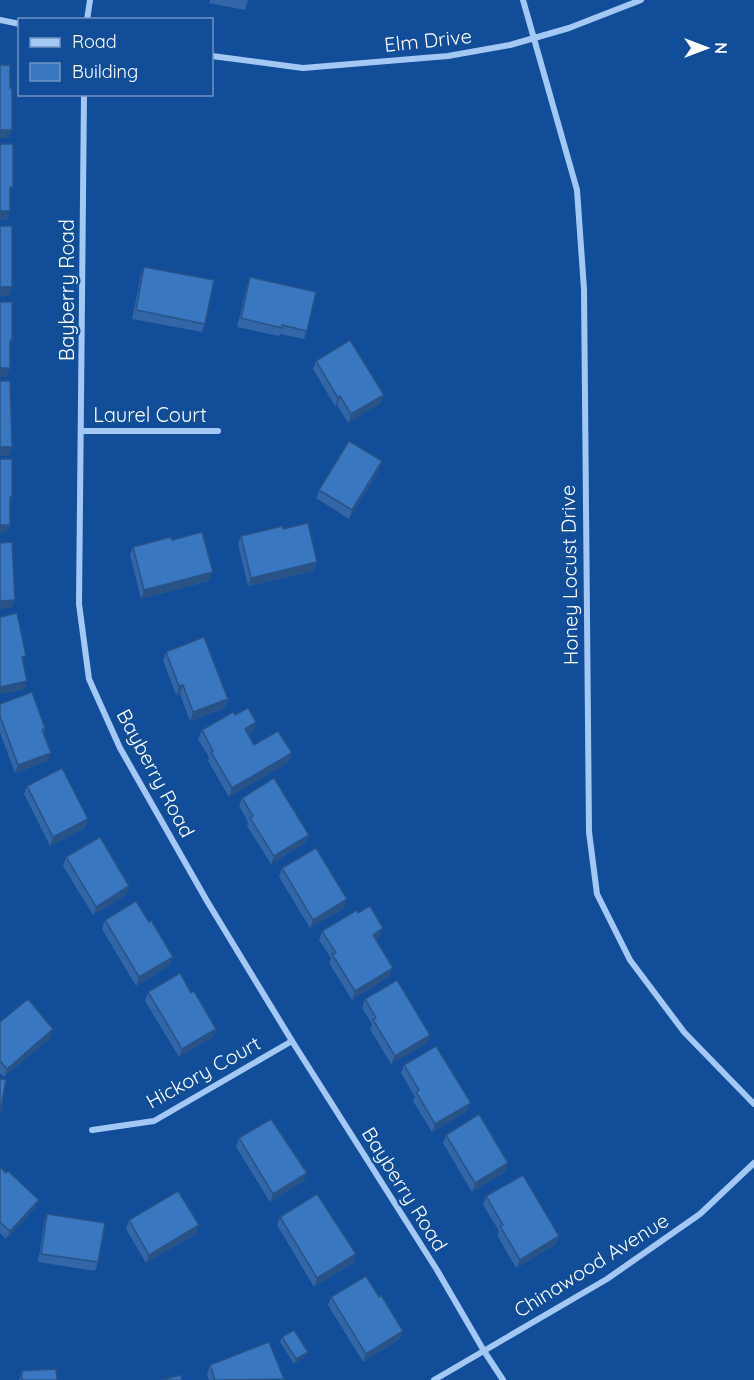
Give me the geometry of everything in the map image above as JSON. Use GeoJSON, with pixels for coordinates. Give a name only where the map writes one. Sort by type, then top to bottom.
{"type":"FeatureCollection","features":[{"type":"Feature","properties":{"kind":"street"},"geometry":{"type":"LineString","coordinates":[[87,18],[90,0]]}},
{"type":"Feature","properties":{"kind":"street","name":"Honey Locust Drive"},"geometry":{"type":"LineString","coordinates":[[523,0],[577,190],[584,289],[589,832],[597,894],[630,960],[684,1032],[754,1104]]}},
{"type":"Feature","properties":{"kind":"street","name":"Elm Drive"},"geometry":{"type":"LineString","coordinates":[[213,56],[303,68],[447,56],[501,47],[569,28],[641,0]]}},
{"type":"Feature","properties":{"kind":"street"},"geometry":{"type":"LineString","coordinates":[[0,20],[18,24]]}},
{"type":"Feature","properties":{"kind":"street","name":"Bayberry Road"},"geometry":{"type":"LineString","coordinates":[[84,96],[79,604],[89,679],[120,748],[207,901],[503,1380]]}},
{"type":"Feature","properties":{"kind":"street","name":"Laurel Court"},"geometry":{"type":"LineString","coordinates":[[81,431],[218,431]]}},
{"type":"Feature","properties":{"kind":"street","name":"Hickory Court"},"geometry":{"type":"LineString","coordinates":[[92,1130],[154,1121],[292,1041]]}},
{"type":"Feature","properties":{"kind":"street","name":"Chinawood Avenue"},"geometry":{"type":"LineString","coordinates":[[434,1380],[607,1279],[700,1214],[754,1163]]}},
{"type":"Feature","properties":{"kind":"building"},"geometry":{"type":"Polygon","coordinates":[[[0,65],[10,65],[12,130],[0,130],[0,65]]]}},
{"type":"Feature","properties":{"kind":"building"},"geometry":{"type":"Polygon","coordinates":[[[0,144],[13,144],[13,187],[10,187],[10,211],[0,211],[0,144]]]}},
{"type":"Feature","properties":{"kind":"building"},"geometry":{"type":"Polygon","coordinates":[[[0,226],[12,226],[12,287],[0,287],[0,226]]]}},
{"type":"Feature","properties":{"kind":"building"},"geometry":{"type":"Polygon","coordinates":[[[144,267],[214,280],[205,324],[136,310],[144,267]]]}},
{"type":"Feature","properties":{"kind":"building"},"geometry":{"type":"Polygon","coordinates":[[[250,277],[316,292],[307,331],[282,325],[282,328],[241,318],[250,277]]]}},
{"type":"Feature","properties":{"kind":"building"},"geometry":{"type":"Polygon","coordinates":[[[0,302],[12,302],[10,368],[0,368],[0,302]]]}},
{"type":"Feature","properties":{"kind":"building"},"geometry":{"type":"Polygon","coordinates":[[[350,340],[384,395],[351,414],[340,396],[338,398],[316,361],[350,340]]]}},
{"type":"Feature","properties":{"kind":"building"},"geometry":{"type":"Polygon","coordinates":[[[0,381],[10,381],[12,447],[0,447],[0,381]]]}},
{"type":"Feature","properties":{"kind":"building"},"geometry":{"type":"Polygon","coordinates":[[[349,441],[382,461],[352,510],[319,490],[349,441]]]}},
{"type":"Feature","properties":{"kind":"building"},"geometry":{"type":"Polygon","coordinates":[[[0,459],[12,459],[10,525],[0,525],[0,459]]]}},
{"type":"Feature","properties":{"kind":"building"},"geometry":{"type":"Polygon","coordinates":[[[308,523],[317,562],[251,578],[241,536],[283,526],[283,529],[308,523]]]}},
{"type":"Feature","properties":{"kind":"building"},"geometry":{"type":"Polygon","coordinates":[[[202,532],[213,572],[144,590],[133,547],[202,532]]]}},
{"type":"Feature","properties":{"kind":"building"},"geometry":{"type":"Polygon","coordinates":[[[12,542],[15,600],[0,601],[0,543],[12,542]]]}},
{"type":"Feature","properties":{"kind":"building"},"geometry":{"type":"Polygon","coordinates":[[[17,613],[26,656],[22,657],[27,681],[0,687],[0,617],[17,613]]]}},
{"type":"Feature","properties":{"kind":"building"},"geometry":{"type":"Polygon","coordinates":[[[204,637],[228,699],[193,712],[183,685],[179,686],[166,652],[204,637]]]}},
{"type":"Feature","properties":{"kind":"building"},"geometry":{"type":"Polygon","coordinates":[[[32,692],[51,753],[18,765],[0,716],[0,704],[32,692]]]}},
{"type":"Feature","properties":{"kind":"building"},"geometry":{"type":"Polygon","coordinates":[[[248,708],[256,722],[245,729],[254,745],[278,731],[292,753],[232,788],[211,752],[213,751],[202,730],[233,712],[235,715],[248,708]]]}},
{"type":"Feature","properties":{"kind":"building"},"geometry":{"type":"Polygon","coordinates":[[[62,768],[88,819],[53,837],[27,786],[62,768]]]}},
{"type":"Feature","properties":{"kind":"building"},"geometry":{"type":"Polygon","coordinates":[[[274,778],[309,835],[274,856],[250,818],[253,816],[242,798],[274,778]]]}},
{"type":"Feature","properties":{"kind":"building"},"geometry":{"type":"Polygon","coordinates":[[[100,837],[129,886],[96,907],[66,857],[100,837]]]}},
{"type":"Feature","properties":{"kind":"building"},"geometry":{"type":"Polygon","coordinates":[[[316,848],[347,899],[313,920],[282,868],[316,848]]]}},
{"type":"Feature","properties":{"kind":"building"},"geometry":{"type":"Polygon","coordinates":[[[136,901],[149,922],[151,920],[173,957],[139,977],[105,920],[136,901]]]}},
{"type":"Feature","properties":{"kind":"building"},"geometry":{"type":"Polygon","coordinates":[[[370,906],[383,928],[373,935],[393,968],[355,991],[332,954],[336,953],[322,931],[357,910],[358,913],[370,906]]]}},
{"type":"Feature","properties":{"kind":"building"},"geometry":{"type":"Polygon","coordinates":[[[180,973],[191,993],[194,991],[216,1029],[182,1049],[148,992],[180,973]]]}},
{"type":"Feature","properties":{"kind":"building"},"geometry":{"type":"Polygon","coordinates":[[[397,980],[430,1035],[395,1056],[373,1020],[376,1018],[365,999],[397,980]]]}},
{"type":"Feature","properties":{"kind":"building"},"geometry":{"type":"Polygon","coordinates":[[[28,999],[53,1029],[7,1069],[0,1061],[0,1022],[28,999]]]}},
{"type":"Feature","properties":{"kind":"building"},"geometry":{"type":"Polygon","coordinates":[[[436,1046],[471,1103],[435,1124],[416,1092],[419,1090],[404,1065],[436,1046]]]}},
{"type":"Feature","properties":{"kind":"building"},"geometry":{"type":"Polygon","coordinates":[[[0,1079],[6,1080],[0,1113],[0,1079]]]}},
{"type":"Feature","properties":{"kind":"building"},"geometry":{"type":"Polygon","coordinates":[[[479,1114],[508,1163],[475,1183],[446,1135],[479,1114]]]}},
{"type":"Feature","properties":{"kind":"building"},"geometry":{"type":"Polygon","coordinates":[[[271,1119],[307,1173],[273,1194],[239,1138],[271,1119]]]}},
{"type":"Feature","properties":{"kind":"building"},"geometry":{"type":"Polygon","coordinates":[[[0,1167],[6,1173],[8,1171],[39,1200],[10,1231],[0,1222],[0,1167]]]}},
{"type":"Feature","properties":{"kind":"building"},"geometry":{"type":"Polygon","coordinates":[[[523,1175],[559,1236],[520,1260],[486,1196],[523,1175]]]}},
{"type":"Feature","properties":{"kind":"building"},"geometry":{"type":"Polygon","coordinates":[[[178,1191],[199,1225],[149,1255],[129,1220],[178,1191]]]}},
{"type":"Feature","properties":{"kind":"building"},"geometry":{"type":"Polygon","coordinates":[[[317,1194],[356,1254],[317,1278],[280,1217],[317,1194]]]}},
{"type":"Feature","properties":{"kind":"building"},"geometry":{"type":"Polygon","coordinates":[[[47,1214],[105,1223],[98,1262],[41,1254],[47,1214]]]}},
{"type":"Feature","properties":{"kind":"building"},"geometry":{"type":"Polygon","coordinates":[[[366,1276],[379,1297],[381,1295],[403,1331],[366,1354],[331,1297],[366,1276]]]}},
{"type":"Feature","properties":{"kind":"building"},"geometry":{"type":"Polygon","coordinates":[[[294,1330],[308,1352],[296,1359],[282,1337],[294,1330]]]}},
{"type":"Feature","properties":{"kind":"building"},"geometry":{"type":"Polygon","coordinates":[[[269,1342],[284,1379],[215,1380],[210,1365],[269,1342]]]}},
{"type":"Feature","properties":{"kind":"building"},"geometry":{"type":"Polygon","coordinates":[[[56,1369],[57,1380],[22,1380],[22,1371],[56,1369]]]}},
{"type":"Feature","properties":{"kind":"building"},"geometry":{"type":"Polygon","coordinates":[[[181,1375],[182,1380],[161,1380],[181,1375]]]}}]}
